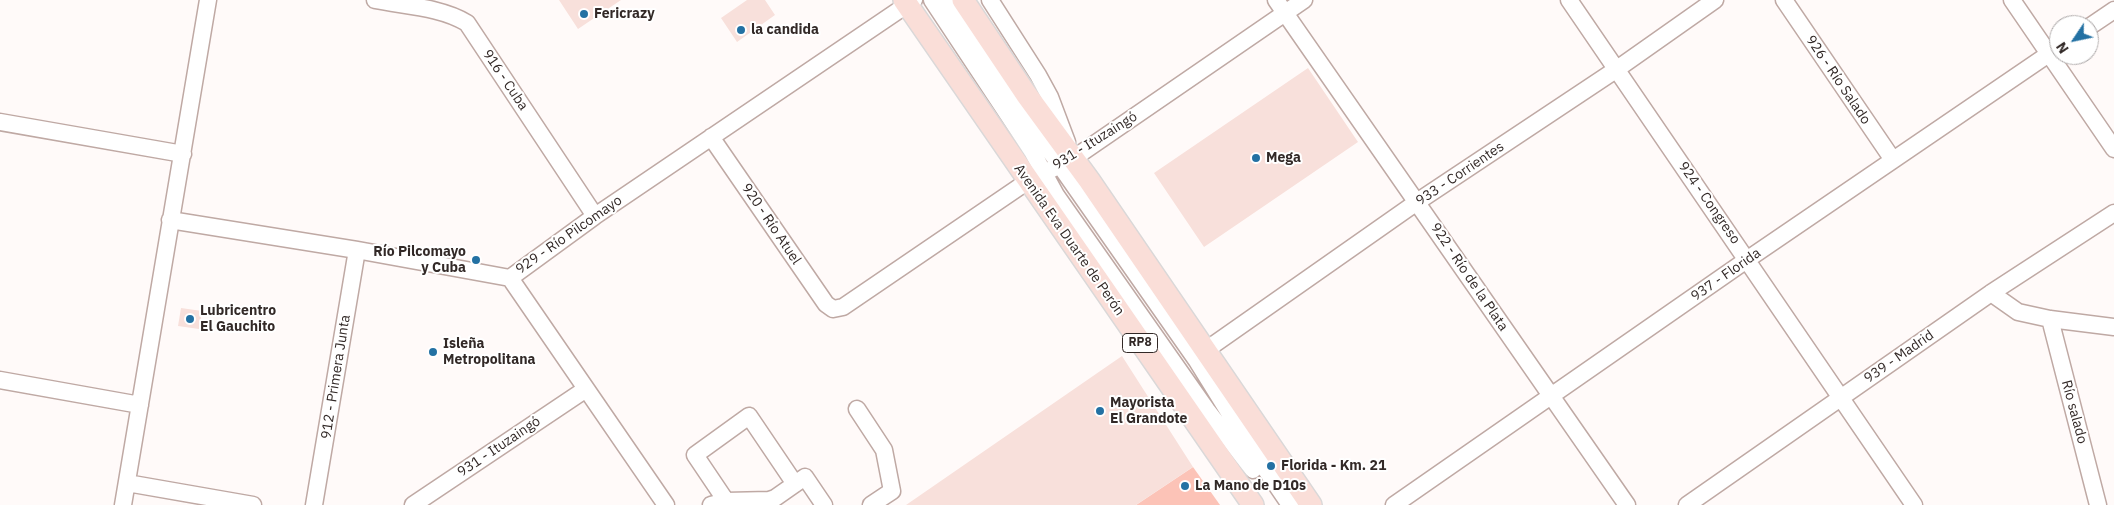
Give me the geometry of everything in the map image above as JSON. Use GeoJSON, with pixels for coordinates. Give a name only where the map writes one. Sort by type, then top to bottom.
{"type":"FeatureCollection","features":[{"type":"Feature","properties":{"kind":"main road"},"geometry":{"type":"LineString","coordinates":[[963,0],[1026,94],[1067,161],[1206,350],[1311,505]]}},
{"type":"Feature","properties":{"kind":"main road","name":"Avenida Eva Duarte de Perón"},"geometry":{"type":"LineString","coordinates":[[908,2],[966,91],[1036,177],[1253,505]]}},
{"type":"Feature","properties":{"kind":"main road"},"geometry":{"type":"LineString","coordinates":[[966,91],[992,113],[1036,177]]}},
{"type":"Feature","properties":{"kind":"street"},"geometry":{"type":"LineString","coordinates":[[123,505],[208,0]]}},
{"type":"Feature","properties":{"kind":"street","name":"916 - Cuba"},"geometry":{"type":"LineString","coordinates":[[375,0],[443,12],[467,23],[595,216]]}},
{"type":"Feature","properties":{"kind":"street"},"geometry":{"type":"LineString","coordinates":[[932,0],[1032,151],[1036,177],[1056,195],[1277,505]]}},
{"type":"Feature","properties":{"kind":"street"},"geometry":{"type":"LineString","coordinates":[[944,0],[1067,161],[1198,362],[1251,448],[1290,505]]}},
{"type":"Feature","properties":{"kind":"street"},"geometry":{"type":"LineString","coordinates":[[990,0],[1050,97],[1067,161]]}},
{"type":"Feature","properties":{"kind":"street","name":"931 - Ituzaingó"},"geometry":{"type":"LineString","coordinates":[[833,309],[850,304],[1036,177],[1067,161],[1280,6],[1304,0]]}},
{"type":"Feature","properties":{"kind":"street","name":"924 - Congreso"},"geometry":{"type":"LineString","coordinates":[[1569,0],[1748,259],[1914,505]]}},
{"type":"Feature","properties":{"kind":"street","name":"933 - Corrientes"},"geometry":{"type":"LineString","coordinates":[[1206,350],[1417,202],[1617,70],[1715,0]]}},
{"type":"Feature","properties":{"kind":"street","name":"926 - Río Salado"},"geometry":{"type":"LineString","coordinates":[[1784,0],[1893,160]]}},
{"type":"Feature","properties":{"kind":"street"},"geometry":{"type":"LineString","coordinates":[[2012,0],[2049,44]]}},
{"type":"Feature","properties":{"kind":"street","name":"929 - Río Pilcomayo"},"geometry":{"type":"LineString","coordinates":[[170,220],[357,250],[510,278],[595,216],[908,2]]}},
{"type":"Feature","properties":{"kind":"street","name":"922 - Río de la Plata"},"geometry":{"type":"LineString","coordinates":[[1280,6],[1627,505]]}},
{"type":"Feature","properties":{"kind":"street"},"geometry":{"type":"LineString","coordinates":[[2099,20],[2114,10]]}},
{"type":"Feature","properties":{"kind":"street"},"geometry":{"type":"LineString","coordinates":[[949,28],[964,72],[992,113]]}},
{"type":"Feature","properties":{"kind":"street","name":"937 - Florida"},"geometry":{"type":"LineString","coordinates":[[1394,505],[1748,259],[2049,53]]}},
{"type":"Feature","properties":{"kind":"street"},"geometry":{"type":"LineString","coordinates":[[2063,65],[2114,149]]}},
{"type":"Feature","properties":{"kind":"street"},"geometry":{"type":"LineString","coordinates":[[0,122],[183,154]]}},
{"type":"Feature","properties":{"kind":"street","name":"920 - Río Atuel"},"geometry":{"type":"LineString","coordinates":[[711,137],[826,304],[833,309]]}},
{"type":"Feature","properties":{"kind":"street","name":"939 - Madrid"},"geometry":{"type":"LineString","coordinates":[[1687,505],[1991,293],[2114,213]]}},
{"type":"Feature","properties":{"kind":"street","name":"912 - Primera Junta"},"geometry":{"type":"LineString","coordinates":[[314,505],[357,250]]}},
{"type":"Feature","properties":{"kind":"street"},"geometry":{"type":"LineString","coordinates":[[510,278],[666,505]]}},
{"type":"Feature","properties":{"kind":"street"},"geometry":{"type":"LineString","coordinates":[[1991,293],[2018,312],[2114,327]]}},
{"type":"Feature","properties":{"kind":"street","name":"Río salado"},"geometry":{"type":"LineString","coordinates":[[2050,318],[2098,505]]}},
{"type":"Feature","properties":{"kind":"street"},"geometry":{"type":"LineString","coordinates":[[0,380],[140,405]]}},
{"type":"Feature","properties":{"kind":"street","name":"931 - Ituzaingó"},"geometry":{"type":"LineString","coordinates":[[412,505],[586,389]]}},
{"type":"Feature","properties":{"kind":"street"},"geometry":{"type":"LineString","coordinates":[[857,409],[884,450],[892,491],[871,505]]}},
{"type":"Feature","properties":{"kind":"street"},"geometry":{"type":"LineString","coordinates":[[796,484],[749,416],[695,455],[719,503],[769,500],[796,484],[805,477],[824,505]]}},
{"type":"Feature","properties":{"kind":"street"},"geometry":{"type":"LineString","coordinates":[[127,483],[253,505]]}},
{"type":"Feature","properties":{"kind":"shaded area","name":"La Mano de D10s"},"geometry":{"type":"Polygon","coordinates":[[[1193,467],[1220,505],[1136,505],[1193,467]]]}},
{"type":"Feature","properties":{"kind":"building","name":"Fericrazy"},"geometry":{"type":"Polygon","coordinates":[[[559,0],[621,0],[578,29],[559,0]]]}},
{"type":"Feature","properties":{"kind":"building","name":"la candida"},"geometry":{"type":"Polygon","coordinates":[[[747,0],[765,0],[775,15],[737,42],[721,18],[747,0]]]}},
{"type":"Feature","properties":{"kind":"building","name":"Mega"},"geometry":{"type":"Polygon","coordinates":[[[1308,68],[1358,142],[1204,247],[1154,173],[1308,68]]]}},
{"type":"Feature","properties":{"kind":"building","name":"Lubricentro El Gauchito"},"geometry":{"type":"Polygon","coordinates":[[[181,308],[202,311],[199,329],[178,326],[181,308]]]}},
{"type":"Feature","properties":{"kind":"building","name":"Mayorista El Grandote"},"geometry":{"type":"Polygon","coordinates":[[[1122,356],[1193,467],[1136,505],[906,505],[1122,356]]]}},
{"type":"Feature","properties":{"kind":"place","name":"Fericrazy"},"geometry":{"type":"Point","coordinates":[584,14]}},
{"type":"Feature","properties":{"kind":"place","name":"la candida"},"geometry":{"type":"Point","coordinates":[741,30]}},
{"type":"Feature","properties":{"kind":"place","name":"Mega"},"geometry":{"type":"Point","coordinates":[1256,158]}},
{"type":"Feature","properties":{"kind":"place","name":"Río Pilcomayo y Cuba"},"geometry":{"type":"Point","coordinates":[476,260]}},
{"type":"Feature","properties":{"kind":"place","name":"Lubricentro El Gauchito"},"geometry":{"type":"Point","coordinates":[190,319]}},
{"type":"Feature","properties":{"kind":"place","name":"Isleña Metropolitana"},"geometry":{"type":"Point","coordinates":[433,352]}},
{"type":"Feature","properties":{"kind":"place","name":"Mayorista El Grandote"},"geometry":{"type":"Point","coordinates":[1100,411]}},
{"type":"Feature","properties":{"kind":"place","name":"Florida - Km. 21"},"geometry":{"type":"Point","coordinates":[1271,466]}},
{"type":"Feature","properties":{"kind":"place","name":"La Mano de D10s"},"geometry":{"type":"Point","coordinates":[1185,486]}}]}
